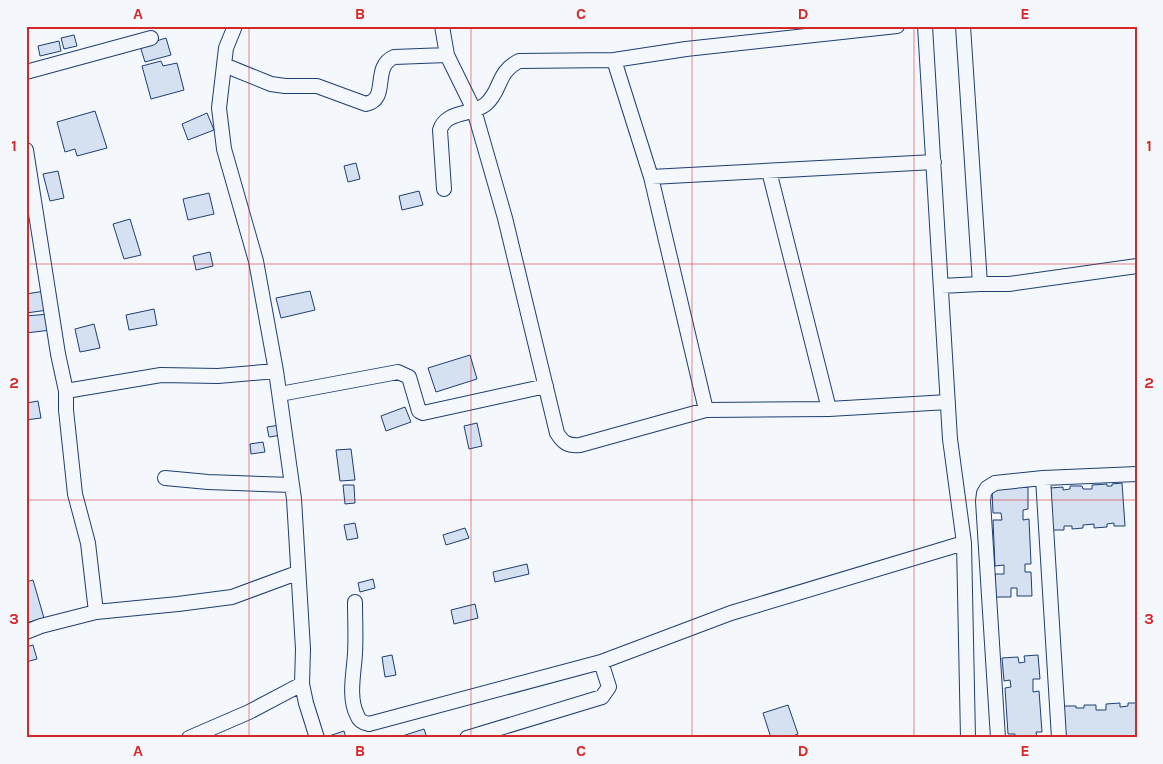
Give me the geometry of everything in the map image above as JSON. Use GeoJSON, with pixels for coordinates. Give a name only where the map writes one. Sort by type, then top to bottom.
{"type":"FeatureCollection","features":[{"type":"Feature","properties":{"kind":"street"},"geometry":{"type":"LineString","coordinates":[[235,26],[226,48],[219,108],[224,149],[256,261],[280,394],[292,485],[303,649],[302,684],[318,738]]}},
{"type":"Feature","properties":{"kind":"street"},"geometry":{"type":"LineString","coordinates":[[442,26],[447,55],[474,110],[505,218],[557,433],[561,440],[569,446],[580,445],[706,410],[829,409],[948,402]]}},
{"type":"Feature","properties":{"kind":"street"},"geometry":{"type":"LineString","coordinates":[[444,189],[440,130],[442,125],[450,117],[486,105],[504,71],[510,65],[519,61],[614,60],[686,49],[897,26]]}},
{"type":"Feature","properties":{"kind":"street"},"geometry":{"type":"LineString","coordinates":[[926,26],[950,439],[964,543],[968,738]]}},
{"type":"Feature","properties":{"kind":"street"},"geometry":{"type":"LineString","coordinates":[[963,26],[980,284]]}},
{"type":"Feature","properties":{"kind":"street"},"geometry":{"type":"LineString","coordinates":[[26,72],[151,38]]}},
{"type":"Feature","properties":{"kind":"street"},"geometry":{"type":"LineString","coordinates":[[224,65],[271,84],[317,86],[366,104],[375,100],[378,94],[382,68],[389,59],[394,57],[447,55]]}},
{"type":"Feature","properties":{"kind":"street"},"geometry":{"type":"LineString","coordinates":[[614,60],[651,177],[706,410]]}},
{"type":"Feature","properties":{"kind":"street"},"geometry":{"type":"LineString","coordinates":[[26,150],[55,335],[66,391],[66,410],[75,494],[88,543],[96,612]]}},
{"type":"Feature","properties":{"kind":"street"},"geometry":{"type":"LineString","coordinates":[[651,177],[934,162]]}},
{"type":"Feature","properties":{"kind":"street"},"geometry":{"type":"LineString","coordinates":[[769,171],[829,409]]}},
{"type":"Feature","properties":{"kind":"street"},"geometry":{"type":"LineString","coordinates":[[941,286],[1009,284],[1137,266]]}},
{"type":"Feature","properties":{"kind":"street"},"geometry":{"type":"LineString","coordinates":[[66,391],[161,376],[218,376],[276,370]]}},
{"type":"Feature","properties":{"kind":"street"},"geometry":{"type":"LineString","coordinates":[[280,394],[398,372],[408,377],[418,411],[423,413],[546,386]]}},
{"type":"Feature","properties":{"kind":"street"},"geometry":{"type":"LineString","coordinates":[[998,738],[983,502],[984,493],[987,488],[995,483],[1043,478],[1137,474]]}},
{"type":"Feature","properties":{"kind":"street"},"geometry":{"type":"LineString","coordinates":[[165,478],[208,482],[292,485]]}},
{"type":"Feature","properties":{"kind":"street"},"geometry":{"type":"LineString","coordinates":[[1043,478],[1059,738]]}},
{"type":"Feature","properties":{"kind":"street"},"geometry":{"type":"LineString","coordinates":[[355,602],[355,655],[352,691],[355,713],[363,722],[369,724],[600,662],[730,613],[964,543]]}},
{"type":"Feature","properties":{"kind":"street"},"geometry":{"type":"LineString","coordinates":[[26,632],[41,626],[96,612],[232,597],[297,573]]}},
{"type":"Feature","properties":{"kind":"street"},"geometry":{"type":"LineString","coordinates":[[467,738],[602,697],[609,687],[600,662]]}},
{"type":"Feature","properties":{"kind":"street"},"geometry":{"type":"LineString","coordinates":[[189,738],[249,712],[302,684]]}},
{"type":"Feature","properties":{"kind":"building"},"geometry":{"type":"Polygon","coordinates":[[[74,35],[77,46],[64,49],[61,38],[74,35]]]}},
{"type":"Feature","properties":{"kind":"building"},"geometry":{"type":"Polygon","coordinates":[[[166,38],[171,55],[145,62],[140,46],[166,38]]]}},
{"type":"Feature","properties":{"kind":"building"},"geometry":{"type":"Polygon","coordinates":[[[59,41],[61,51],[40,56],[38,46],[59,41]]]}},
{"type":"Feature","properties":{"kind":"building"},"geometry":{"type":"Polygon","coordinates":[[[161,61],[163,66],[177,63],[184,90],[151,99],[142,66],[161,61]]]}},
{"type":"Feature","properties":{"kind":"building"},"geometry":{"type":"Polygon","coordinates":[[[95,111],[107,148],[77,156],[75,149],[65,152],[57,122],[95,111]]]}},
{"type":"Feature","properties":{"kind":"building"},"geometry":{"type":"Polygon","coordinates":[[[207,113],[214,130],[188,140],[182,124],[207,113]]]}},
{"type":"Feature","properties":{"kind":"building"},"geometry":{"type":"Polygon","coordinates":[[[356,163],[360,179],[348,182],[344,166],[356,163]]]}},
{"type":"Feature","properties":{"kind":"building"},"geometry":{"type":"Polygon","coordinates":[[[58,171],[64,198],[50,201],[43,174],[58,171]]]}},
{"type":"Feature","properties":{"kind":"building"},"geometry":{"type":"Polygon","coordinates":[[[419,191],[423,205],[402,210],[399,196],[419,191]]]}},
{"type":"Feature","properties":{"kind":"building"},"geometry":{"type":"Polygon","coordinates":[[[209,193],[214,214],[188,220],[183,199],[209,193]]]}},
{"type":"Feature","properties":{"kind":"building"},"geometry":{"type":"Polygon","coordinates":[[[130,219],[141,255],[124,259],[113,224],[130,219]]]}},
{"type":"Feature","properties":{"kind":"building"},"geometry":{"type":"Polygon","coordinates":[[[210,252],[213,266],[196,270],[193,256],[210,252]]]}},
{"type":"Feature","properties":{"kind":"building"},"geometry":{"type":"Polygon","coordinates":[[[45,291],[48,310],[26,313],[26,294],[45,291]]]}},
{"type":"Feature","properties":{"kind":"building"},"geometry":{"type":"Polygon","coordinates":[[[310,291],[315,310],[281,318],[276,298],[310,291]]]}},
{"type":"Feature","properties":{"kind":"building"},"geometry":{"type":"Polygon","coordinates":[[[154,309],[157,325],[129,330],[126,315],[154,309]]]}},
{"type":"Feature","properties":{"kind":"building"},"geometry":{"type":"Polygon","coordinates":[[[49,314],[51,330],[26,333],[26,316],[49,314]]]}},
{"type":"Feature","properties":{"kind":"building"},"geometry":{"type":"Polygon","coordinates":[[[94,324],[100,348],[80,352],[75,329],[94,324]]]}},
{"type":"Feature","properties":{"kind":"building"},"geometry":{"type":"Polygon","coordinates":[[[470,355],[477,379],[436,392],[428,368],[470,355]]]}},
{"type":"Feature","properties":{"kind":"building"},"geometry":{"type":"Polygon","coordinates":[[[38,401],[41,418],[26,420],[26,403],[38,401]]]}},
{"type":"Feature","properties":{"kind":"building"},"geometry":{"type":"Polygon","coordinates":[[[405,407],[411,422],[386,431],[381,416],[405,407]]]}},
{"type":"Feature","properties":{"kind":"building"},"geometry":{"type":"Polygon","coordinates":[[[477,423],[482,446],[469,449],[464,426],[477,423]]]}},
{"type":"Feature","properties":{"kind":"building"},"geometry":{"type":"Polygon","coordinates":[[[280,425],[282,435],[269,437],[267,427],[280,425]]]}},
{"type":"Feature","properties":{"kind":"building"},"geometry":{"type":"Polygon","coordinates":[[[263,442],[265,452],[251,454],[250,444],[263,442]]]}},
{"type":"Feature","properties":{"kind":"building"},"geometry":{"type":"Polygon","coordinates":[[[351,449],[355,480],[340,481],[336,450],[351,449]]]}},
{"type":"Feature","properties":{"kind":"building"},"geometry":{"type":"Polygon","coordinates":[[[1122,483],[1125,526],[1114,526],[1114,523],[1107,524],[1107,527],[1094,528],[1094,524],[1083,525],[1083,528],[1072,529],[1072,526],[1064,526],[1064,530],[1052,530],[1050,488],[1063,487],[1063,490],[1070,489],[1070,486],[1082,486],[1083,489],[1092,489],[1092,485],[1107,484],[1107,486],[1112,486],[1112,484],[1122,483]]]}},
{"type":"Feature","properties":{"kind":"building"},"geometry":{"type":"Polygon","coordinates":[[[343,485],[354,485],[355,503],[345,504],[343,485]]]}},
{"type":"Feature","properties":{"kind":"building"},"geometry":{"type":"Polygon","coordinates":[[[1028,487],[1028,509],[1023,510],[1023,520],[1029,519],[1031,564],[1025,564],[1025,572],[1031,572],[1032,596],[1017,596],[1017,588],[1011,588],[1011,597],[996,597],[995,574],[1004,574],[1004,565],[995,566],[993,520],[1002,520],[1001,513],[993,513],[992,489],[1028,487]]]}},
{"type":"Feature","properties":{"kind":"building"},"geometry":{"type":"Polygon","coordinates":[[[355,523],[358,538],[347,540],[344,525],[355,523]]]}},
{"type":"Feature","properties":{"kind":"building"},"geometry":{"type":"Polygon","coordinates":[[[465,528],[469,538],[446,545],[443,535],[465,528]]]}},
{"type":"Feature","properties":{"kind":"building"},"geometry":{"type":"Polygon","coordinates":[[[527,564],[529,574],[495,582],[493,572],[527,564]]]}},
{"type":"Feature","properties":{"kind":"building"},"geometry":{"type":"Polygon","coordinates":[[[373,579],[375,588],[360,592],[358,583],[373,579]]]}},
{"type":"Feature","properties":{"kind":"building"},"geometry":{"type":"Polygon","coordinates":[[[33,580],[44,618],[26,623],[26,582],[33,580]]]}},
{"type":"Feature","properties":{"kind":"building"},"geometry":{"type":"Polygon","coordinates":[[[475,604],[478,618],[454,624],[451,610],[475,604]]]}},
{"type":"Feature","properties":{"kind":"building"},"geometry":{"type":"Polygon","coordinates":[[[33,645],[37,659],[26,662],[26,647],[33,645]]]}},
{"type":"Feature","properties":{"kind":"building"},"geometry":{"type":"Polygon","coordinates":[[[392,655],[396,675],[385,677],[382,657],[392,655]]]}},
{"type":"Feature","properties":{"kind":"building"},"geometry":{"type":"Polygon","coordinates":[[[1038,655],[1040,679],[1033,679],[1033,692],[1039,691],[1042,732],[1036,732],[1037,738],[1015,738],[1015,734],[1008,734],[1005,688],[1011,687],[1010,680],[1004,681],[1002,658],[1018,657],[1019,663],[1025,662],[1024,656],[1038,655]]]}},
{"type":"Feature","properties":{"kind":"building"},"geometry":{"type":"Polygon","coordinates":[[[1120,703],[1120,707],[1128,706],[1128,703],[1137,703],[1137,738],[1061,738],[1063,706],[1084,708],[1084,705],[1096,705],[1096,710],[1106,710],[1106,704],[1120,703]]]}},
{"type":"Feature","properties":{"kind":"building"},"geometry":{"type":"Polygon","coordinates":[[[788,705],[798,734],[788,738],[771,738],[763,713],[788,705]]]}},
{"type":"Feature","properties":{"kind":"building"},"geometry":{"type":"Polygon","coordinates":[[[424,729],[427,738],[396,738],[424,729]]]}},
{"type":"Feature","properties":{"kind":"building"},"geometry":{"type":"Polygon","coordinates":[[[344,731],[346,738],[330,738],[329,736],[344,731]]]}}]}
